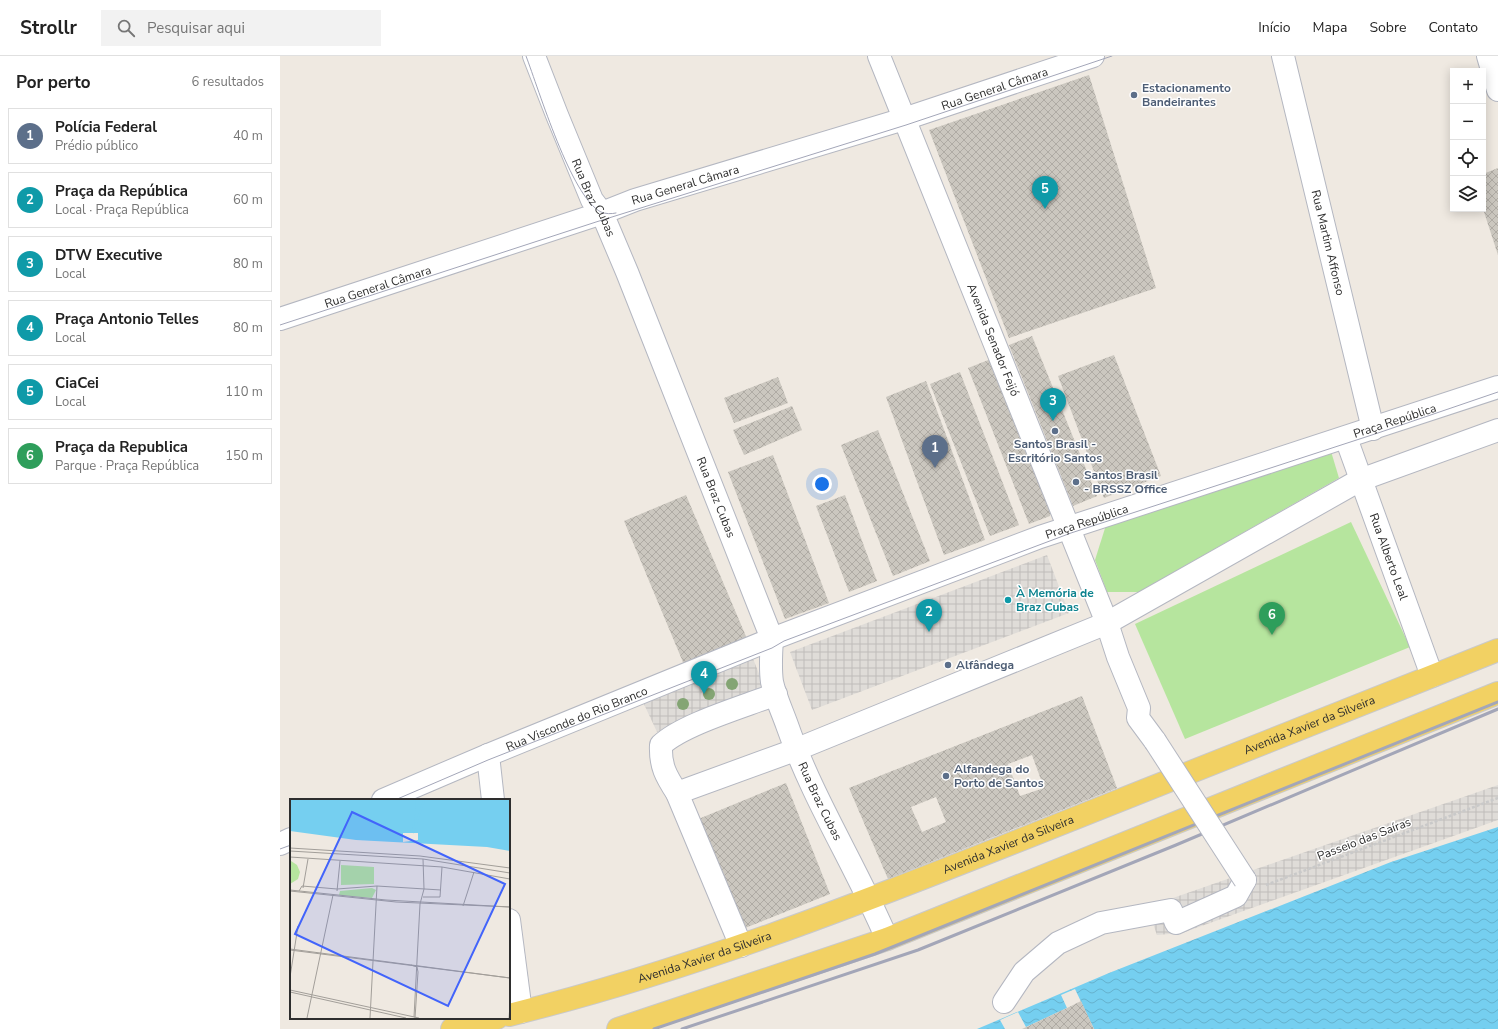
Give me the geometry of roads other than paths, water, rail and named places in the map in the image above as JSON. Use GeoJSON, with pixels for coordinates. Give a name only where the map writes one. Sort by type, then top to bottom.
{"type":"FeatureCollection","features":[{"type":"Feature","properties":{"kind":"main road","name":"Avenida Xavier da Silveira"},"geometry":{"type":"LineString","coordinates":[[515,1014],[609,988],[741,946],[870,900],[1498,650]]}},
{"type":"Feature","properties":{"kind":"main road"},"geometry":{"type":"LineString","coordinates":[[618,1029],[887,939],[1498,694]]}},
{"type":"Feature","properties":{"kind":"main road"},"geometry":{"type":"LineString","coordinates":[[452,1029],[493,1019]]}},
{"type":"Feature","properties":{"kind":"street","name":"Rua Braz Cubas"},"geometry":{"type":"LineString","coordinates":[[534,56],[556,115],[592,200],[602,213],[772,639],[771,670],[776,694],[796,750],[829,824],[870,900],[887,939]]}},
{"type":"Feature","properties":{"kind":"street","name":"Avenida Senador Feijó"},"geometry":{"type":"LineString","coordinates":[[879,56],[1107,623],[1118,657],[1139,708],[1138,718],[1155,741],[1240,888],[1176,923],[1171,910],[1101,924],[1058,943],[1024,972],[1004,1002]]}},
{"type":"Feature","properties":{"kind":"street","name":"Rua General Câmara"},"geometry":{"type":"LineString","coordinates":[[280,319],[602,213],[635,200],[904,119],[1093,56]]}},
{"type":"Feature","properties":{"kind":"street","name":"Rua Martim Affonso"},"geometry":{"type":"LineString","coordinates":[[1283,56],[1373,429]]}},
{"type":"Feature","properties":{"kind":"street"},"geometry":{"type":"LineString","coordinates":[[1488,56],[1498,90]]}},
{"type":"Feature","properties":{"kind":"street","name":"Praça República"},"geometry":{"type":"LineString","coordinates":[[772,639],[1068,527],[1346,438],[1498,387]]}},
{"type":"Feature","properties":{"kind":"street"},"geometry":{"type":"LineString","coordinates":[[677,793],[796,750],[1107,623],[1360,480],[1498,430]]}},
{"type":"Feature","properties":{"kind":"street","name":"Rua Alberto Leal"},"geometry":{"type":"LineString","coordinates":[[1346,438],[1432,676]]}},
{"type":"Feature","properties":{"kind":"street","name":"Rua Visconde do Rio Branco"},"geometry":{"type":"LineString","coordinates":[[385,799],[488,755],[772,639]]}},
{"type":"Feature","properties":{"kind":"street"},"geometry":{"type":"LineString","coordinates":[[741,946],[677,793],[660,760],[661,745],[688,728],[776,694]]}},
{"type":"Feature","properties":{"kind":"street"},"geometry":{"type":"LineString","coordinates":[[488,755],[493,799]]}},
{"type":"Feature","properties":{"kind":"street"},"geometry":{"type":"LineString","coordinates":[[280,844],[290,840]]}},
{"type":"Feature","properties":{"kind":"street"},"geometry":{"type":"LineString","coordinates":[[510,936],[515,1014]]}},
{"type":"Feature","properties":{"kind":"water"},"geometry":{"type":"Polygon","coordinates":[[[1498,827],[1498,1029],[977,1029],[1109,973],[1391,862],[1498,827]]]}},
{"type":"Feature","properties":{"kind":"tram line"},"geometry":{"type":"LineString","coordinates":[[526,56],[557,141],[578,186],[590,202],[601,212],[608,214],[616,213]]}},
{"type":"Feature","properties":{"kind":"tram line"},"geometry":{"type":"LineString","coordinates":[[280,325],[596,222],[906,125],[1112,56]]}},
{"type":"Feature","properties":{"kind":"tram line"},"geometry":{"type":"LineString","coordinates":[[397,799],[488,760],[772,648],[784,641],[1071,533],[1378,433],[1498,392]]}},
{"type":"Feature","properties":{"kind":"tram line"},"geometry":{"type":"LineString","coordinates":[[280,849],[290,845]]}},
{"type":"Feature","properties":{"kind":"railway"},"geometry":{"type":"LineString","coordinates":[[654,1029],[875,954],[1498,702]]}},
{"type":"Feature","properties":{"kind":"railway"},"geometry":{"type":"LineString","coordinates":[[682,1029],[918,950],[1176,845],[1498,709]]}},
{"type":"Feature","properties":{"kind":"place","name":"Estacionamento Bandeirantes"},"geometry":{"type":"Point","coordinates":[1134,95]}},
{"type":"Feature","properties":{"kind":"place","name":"CiaCei"},"geometry":{"type":"Point","coordinates":[1045,209]}},
{"type":"Feature","properties":{"kind":"place","name":"DTW Executive"},"geometry":{"type":"Point","coordinates":[1053,421]}},
{"type":"Feature","properties":{"kind":"place","name":"Santos Brasil - Escritório Santos"},"geometry":{"type":"Point","coordinates":[1055,431]}},
{"type":"Feature","properties":{"kind":"place","name":"Polícia Federal"},"geometry":{"type":"Point","coordinates":[935,468]}},
{"type":"Feature","properties":{"kind":"place","name":"Santos Brasil - BRSSZ Office"},"geometry":{"type":"Point","coordinates":[1076,482]}},
{"type":"Feature","properties":{"kind":"place","name":"À Memória de Braz Cubas"},"geometry":{"type":"Point","coordinates":[1008,600]}},
{"type":"Feature","properties":{"kind":"place","name":"Praça da República"},"geometry":{"type":"Point","coordinates":[929,632]}},
{"type":"Feature","properties":{"kind":"place","name":"Praça da Republica"},"geometry":{"type":"Point","coordinates":[1272,635]}},
{"type":"Feature","properties":{"kind":"place","name":"Alfândega"},"geometry":{"type":"Point","coordinates":[948,665]}},
{"type":"Feature","properties":{"kind":"place","name":"Praça Antonio Telles"},"geometry":{"type":"Point","coordinates":[704,694]}},
{"type":"Feature","properties":{"kind":"place","name":"Alfandega do Porto de Santos"},"geometry":{"type":"Point","coordinates":[946,776]}}]}
